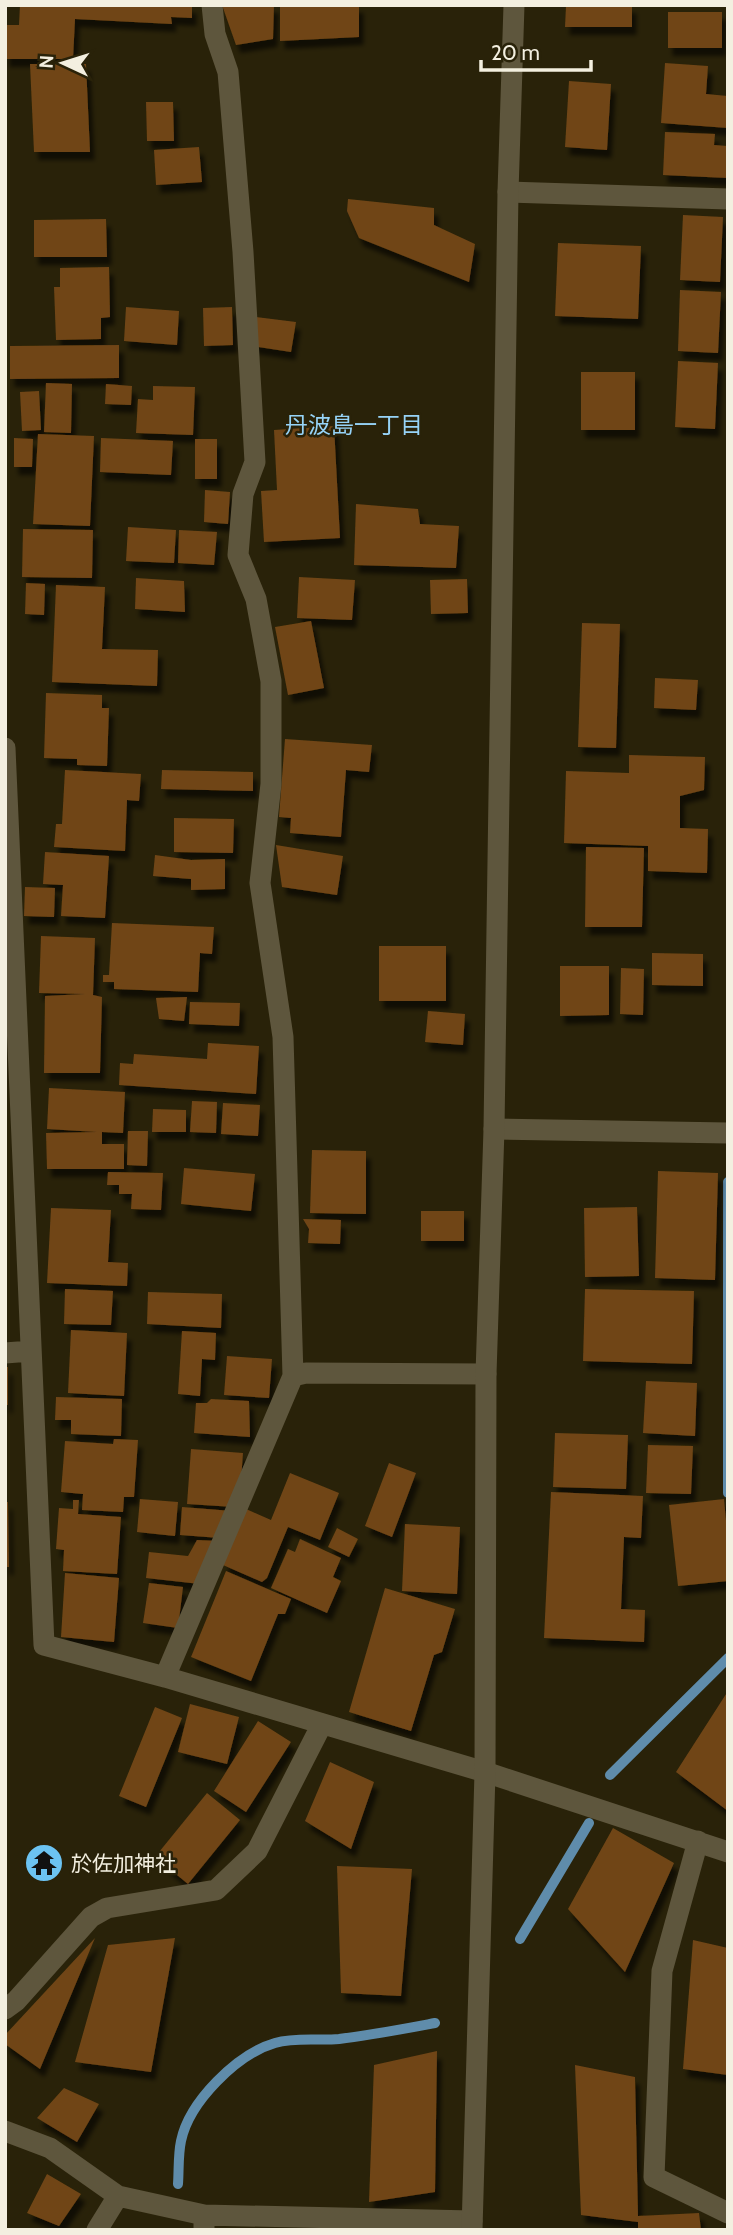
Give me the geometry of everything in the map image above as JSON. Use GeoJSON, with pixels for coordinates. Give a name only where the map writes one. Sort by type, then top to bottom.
{"type":"FeatureCollection","features":[{"type":"Feature","properties":{"kind":"street"},"geometry":{"type":"LineString","coordinates":[[165,1677],[293,1376],[283,1037],[260,883],[271,784],[271,681],[256,599],[238,555],[243,494],[255,462],[243,252],[228,72],[215,34],[212,5]]}},
{"type":"Feature","properties":{"kind":"street"},"geometry":{"type":"LineString","coordinates":[[5,2131],[50,2148],[118,2196],[204,2222],[472,2226],[485,1772],[486,1374],[494,1129],[508,192],[514,5]]}},
{"type":"Feature","properties":{"kind":"street"},"geometry":{"type":"LineString","coordinates":[[508,192],[728,199]]}},
{"type":"Feature","properties":{"kind":"street"},"geometry":{"type":"LineString","coordinates":[[5,748],[44,1645],[165,1677],[485,1772],[728,1852]]}},
{"type":"Feature","properties":{"kind":"street"},"geometry":{"type":"LineString","coordinates":[[494,1129],[728,1133]]}},
{"type":"Feature","properties":{"kind":"street"},"geometry":{"type":"LineString","coordinates":[[5,1353],[32,1352]]}},
{"type":"Feature","properties":{"kind":"street"},"geometry":{"type":"LineString","coordinates":[[293,1376],[306,1373],[486,1374]]}},
{"type":"Feature","properties":{"kind":"street"},"geometry":{"type":"LineString","coordinates":[[5,2009],[16,2001],[91,1917],[107,1908],[216,1890],[257,1851],[323,1724]]}},
{"type":"Feature","properties":{"kind":"street"},"geometry":{"type":"LineString","coordinates":[[698,1841],[662,1971],[654,2177],[728,2213]]}},
{"type":"Feature","properties":{"kind":"street"},"geometry":{"type":"LineString","coordinates":[[97,2230],[118,2196]]}},
{"type":"Feature","properties":{"kind":"building"},"geometry":{"type":"Polygon","coordinates":[[[20,5],[192,5],[192,18],[171,17],[172,24],[75,19],[73,59],[5,59],[5,25],[19,25],[20,5]]]}},
{"type":"Feature","properties":{"kind":"building"},"geometry":{"type":"Polygon","coordinates":[[[222,5],[274,5],[273,39],[236,45],[222,5]]]}},
{"type":"Feature","properties":{"kind":"building"},"geometry":{"type":"Polygon","coordinates":[[[280,5],[359,5],[359,37],[280,41],[280,5]]]}},
{"type":"Feature","properties":{"kind":"building"},"geometry":{"type":"Polygon","coordinates":[[[632,5],[632,27],[565,27],[566,6],[632,5]]]}},
{"type":"Feature","properties":{"kind":"building"},"geometry":{"type":"Polygon","coordinates":[[[668,12],[722,12],[722,48],[668,48],[668,12]]]}},
{"type":"Feature","properties":{"kind":"building"},"geometry":{"type":"Polygon","coordinates":[[[665,63],[708,66],[706,94],[728,96],[728,128],[661,123],[665,63]]]}},
{"type":"Feature","properties":{"kind":"building"},"geometry":{"type":"Polygon","coordinates":[[[30,64],[86,64],[90,152],[34,152],[30,64]]]}},
{"type":"Feature","properties":{"kind":"building"},"geometry":{"type":"Polygon","coordinates":[[[569,81],[611,84],[607,150],[565,147],[569,81]]]}},
{"type":"Feature","properties":{"kind":"building"},"geometry":{"type":"Polygon","coordinates":[[[146,102],[173,102],[174,141],[147,141],[146,102]]]}},
{"type":"Feature","properties":{"kind":"building"},"geometry":{"type":"Polygon","coordinates":[[[665,132],[715,134],[714,145],[728,146],[728,178],[663,175],[665,132]]]}},
{"type":"Feature","properties":{"kind":"building"},"geometry":{"type":"Polygon","coordinates":[[[199,147],[202,182],[156,185],[154,150],[199,147]]]}},
{"type":"Feature","properties":{"kind":"building"},"geometry":{"type":"Polygon","coordinates":[[[348,199],[434,208],[434,225],[475,244],[469,282],[359,238],[347,211],[348,199]]]}},
{"type":"Feature","properties":{"kind":"building"},"geometry":{"type":"Polygon","coordinates":[[[683,215],[723,217],[720,282],[680,280],[683,215]]]}},
{"type":"Feature","properties":{"kind":"building"},"geometry":{"type":"Polygon","coordinates":[[[106,219],[107,257],[34,257],[34,220],[106,219]]]}},
{"type":"Feature","properties":{"kind":"building"},"geometry":{"type":"Polygon","coordinates":[[[558,243],[641,246],[638,319],[555,316],[558,243]]]}},
{"type":"Feature","properties":{"kind":"building"},"geometry":{"type":"Polygon","coordinates":[[[109,267],[110,317],[101,318],[101,339],[56,340],[54,287],[60,287],[60,268],[109,267]]]}},
{"type":"Feature","properties":{"kind":"building"},"geometry":{"type":"Polygon","coordinates":[[[680,290],[721,292],[718,353],[678,351],[680,290]]]}},
{"type":"Feature","properties":{"kind":"building"},"geometry":{"type":"Polygon","coordinates":[[[126,307],[179,311],[177,345],[124,341],[126,307]]]}},
{"type":"Feature","properties":{"kind":"building"},"geometry":{"type":"Polygon","coordinates":[[[232,307],[233,345],[204,346],[203,308],[232,307]]]}},
{"type":"Feature","properties":{"kind":"building"},"geometry":{"type":"Polygon","coordinates":[[[256,317],[296,322],[291,352],[252,346],[256,317]]]}},
{"type":"Feature","properties":{"kind":"building"},"geometry":{"type":"Polygon","coordinates":[[[119,345],[119,378],[10,379],[10,346],[119,345]]]}},
{"type":"Feature","properties":{"kind":"building"},"geometry":{"type":"Polygon","coordinates":[[[678,361],[718,363],[715,429],[675,427],[678,361]]]}},
{"type":"Feature","properties":{"kind":"building"},"geometry":{"type":"Polygon","coordinates":[[[581,372],[635,372],[635,430],[581,430],[581,372]]]}},
{"type":"Feature","properties":{"kind":"building"},"geometry":{"type":"Polygon","coordinates":[[[46,383],[72,384],[71,433],[44,432],[46,383]]]}},
{"type":"Feature","properties":{"kind":"building"},"geometry":{"type":"Polygon","coordinates":[[[106,384],[132,386],[131,405],[105,404],[106,384]]]}},
{"type":"Feature","properties":{"kind":"building"},"geometry":{"type":"Polygon","coordinates":[[[153,386],[195,387],[193,435],[136,433],[138,399],[153,400],[153,386]]]}},
{"type":"Feature","properties":{"kind":"building"},"geometry":{"type":"Polygon","coordinates":[[[39,391],[41,430],[22,431],[20,392],[39,391]]]}},
{"type":"Feature","properties":{"kind":"building"},"geometry":{"type":"Polygon","coordinates":[[[334,426],[340,538],[264,542],[261,491],[277,490],[274,430],[334,426]]]}},
{"type":"Feature","properties":{"kind":"building"},"geometry":{"type":"Polygon","coordinates":[[[38,434],[94,436],[90,526],[33,524],[38,434]]]}},
{"type":"Feature","properties":{"kind":"building"},"geometry":{"type":"Polygon","coordinates":[[[14,438],[33,439],[32,467],[14,467],[14,438]]]}},
{"type":"Feature","properties":{"kind":"building"},"geometry":{"type":"Polygon","coordinates":[[[101,438],[173,441],[171,475],[100,472],[101,438]]]}},
{"type":"Feature","properties":{"kind":"building"},"geometry":{"type":"Polygon","coordinates":[[[195,439],[217,439],[217,479],[195,479],[195,439]]]}},
{"type":"Feature","properties":{"kind":"building"},"geometry":{"type":"Polygon","coordinates":[[[205,490],[230,492],[228,524],[204,522],[205,490]]]}},
{"type":"Feature","properties":{"kind":"building"},"geometry":{"type":"Polygon","coordinates":[[[356,504],[418,509],[420,524],[459,526],[456,568],[354,565],[356,504]]]}},
{"type":"Feature","properties":{"kind":"building"},"geometry":{"type":"Polygon","coordinates":[[[128,527],[176,530],[174,563],[126,561],[128,527]]]}},
{"type":"Feature","properties":{"kind":"building"},"geometry":{"type":"Polygon","coordinates":[[[23,529],[93,530],[92,578],[22,577],[23,529]]]}},
{"type":"Feature","properties":{"kind":"building"},"geometry":{"type":"Polygon","coordinates":[[[179,530],[217,532],[214,565],[178,563],[179,530]]]}},
{"type":"Feature","properties":{"kind":"building"},"geometry":{"type":"Polygon","coordinates":[[[299,577],[355,580],[352,620],[297,618],[299,577]]]}},
{"type":"Feature","properties":{"kind":"building"},"geometry":{"type":"Polygon","coordinates":[[[136,578],[184,581],[185,612],[135,609],[136,578]]]}},
{"type":"Feature","properties":{"kind":"building"},"geometry":{"type":"Polygon","coordinates":[[[467,579],[468,613],[431,614],[430,580],[467,579]]]}},
{"type":"Feature","properties":{"kind":"building"},"geometry":{"type":"Polygon","coordinates":[[[26,583],[45,584],[44,615],[25,614],[26,583]]]}},
{"type":"Feature","properties":{"kind":"building"},"geometry":{"type":"Polygon","coordinates":[[[56,585],[105,587],[102,649],[158,650],[157,686],[52,682],[56,585]]]}},
{"type":"Feature","properties":{"kind":"building"},"geometry":{"type":"Polygon","coordinates":[[[311,621],[324,688],[288,695],[275,627],[311,621]]]}},
{"type":"Feature","properties":{"kind":"building"},"geometry":{"type":"Polygon","coordinates":[[[582,623],[620,624],[616,748],[578,747],[582,623]]]}},
{"type":"Feature","properties":{"kind":"building"},"geometry":{"type":"Polygon","coordinates":[[[655,678],[698,680],[696,710],[654,708],[655,678]]]}},
{"type":"Feature","properties":{"kind":"building"},"geometry":{"type":"Polygon","coordinates":[[[46,693],[102,695],[102,708],[109,708],[107,766],[77,765],[77,759],[44,758],[46,693]]]}},
{"type":"Feature","properties":{"kind":"building"},"geometry":{"type":"Polygon","coordinates":[[[285,739],[372,745],[369,772],[346,770],[341,837],[290,833],[291,818],[279,817],[285,739]]]}},
{"type":"Feature","properties":{"kind":"building"},"geometry":{"type":"Polygon","coordinates":[[[629,755],[705,757],[704,790],[680,796],[680,828],[708,829],[707,873],[648,871],[648,846],[564,843],[566,771],[629,773],[629,755]]]}},
{"type":"Feature","properties":{"kind":"building"},"geometry":{"type":"Polygon","coordinates":[[[65,770],[141,774],[139,801],[127,800],[125,851],[54,847],[56,824],[62,824],[65,770]]]}},
{"type":"Feature","properties":{"kind":"building"},"geometry":{"type":"Polygon","coordinates":[[[162,770],[253,772],[253,791],[161,789],[162,770]]]}},
{"type":"Feature","properties":{"kind":"building"},"geometry":{"type":"Polygon","coordinates":[[[174,818],[234,819],[233,853],[174,852],[174,818]]]}},
{"type":"Feature","properties":{"kind":"building"},"geometry":{"type":"Polygon","coordinates":[[[276,845],[343,856],[337,895],[282,887],[276,845]]]}},
{"type":"Feature","properties":{"kind":"building"},"geometry":{"type":"Polygon","coordinates":[[[586,847],[644,848],[642,927],[585,927],[586,847]]]}},
{"type":"Feature","properties":{"kind":"building"},"geometry":{"type":"Polygon","coordinates":[[[45,852],[109,856],[105,918],[61,916],[63,885],[43,884],[45,852]]]}},
{"type":"Feature","properties":{"kind":"building"},"geometry":{"type":"Polygon","coordinates":[[[155,855],[191,860],[225,859],[225,889],[191,890],[191,879],[153,876],[155,855]]]}},
{"type":"Feature","properties":{"kind":"building"},"geometry":{"type":"Polygon","coordinates":[[[25,887],[55,888],[54,917],[24,916],[25,887]]]}},
{"type":"Feature","properties":{"kind":"building"},"geometry":{"type":"Polygon","coordinates":[[[112,923],[214,927],[212,954],[200,953],[198,992],[114,989],[114,982],[103,982],[103,975],[109,975],[112,923]]]}},
{"type":"Feature","properties":{"kind":"building"},"geometry":{"type":"Polygon","coordinates":[[[41,936],[95,938],[93,995],[102,997],[100,1073],[44,1073],[45,996],[85,994],[39,993],[41,936]]]}},
{"type":"Feature","properties":{"kind":"building"},"geometry":{"type":"Polygon","coordinates":[[[379,946],[446,946],[446,1001],[379,1001],[379,946]]]}},
{"type":"Feature","properties":{"kind":"building"},"geometry":{"type":"Polygon","coordinates":[[[652,953],[703,954],[703,986],[652,985],[652,953]]]}},
{"type":"Feature","properties":{"kind":"building"},"geometry":{"type":"Polygon","coordinates":[[[560,966],[609,966],[609,1015],[560,1016],[560,966]]]}},
{"type":"Feature","properties":{"kind":"building"},"geometry":{"type":"Polygon","coordinates":[[[621,968],[644,969],[643,1015],[620,1014],[621,968]]]}},
{"type":"Feature","properties":{"kind":"building"},"geometry":{"type":"Polygon","coordinates":[[[187,997],[184,1021],[159,1019],[156,998],[187,997]]]}},
{"type":"Feature","properties":{"kind":"building"},"geometry":{"type":"Polygon","coordinates":[[[190,1002],[240,1003],[239,1026],[189,1024],[190,1002]]]}},
{"type":"Feature","properties":{"kind":"building"},"geometry":{"type":"Polygon","coordinates":[[[428,1011],[465,1014],[463,1045],[425,1042],[428,1011]]]}},
{"type":"Feature","properties":{"kind":"building"},"geometry":{"type":"Polygon","coordinates":[[[208,1043],[259,1046],[256,1094],[119,1085],[120,1063],[133,1064],[134,1054],[207,1059],[208,1043]]]}},
{"type":"Feature","properties":{"kind":"building"},"geometry":{"type":"Polygon","coordinates":[[[49,1088],[125,1092],[123,1133],[102,1132],[102,1144],[124,1144],[124,1169],[47,1169],[46,1133],[97,1132],[47,1129],[49,1088]]]}},
{"type":"Feature","properties":{"kind":"building"},"geometry":{"type":"Polygon","coordinates":[[[192,1101],[217,1102],[216,1133],[190,1132],[192,1101]]]}},
{"type":"Feature","properties":{"kind":"building"},"geometry":{"type":"Polygon","coordinates":[[[223,1103],[260,1105],[258,1136],[221,1134],[223,1103]]]}},
{"type":"Feature","properties":{"kind":"building"},"geometry":{"type":"Polygon","coordinates":[[[153,1109],[186,1110],[186,1132],[152,1132],[153,1109]]]}},
{"type":"Feature","properties":{"kind":"building"},"geometry":{"type":"Polygon","coordinates":[[[128,1131],[148,1131],[147,1166],[127,1165],[128,1131]]]}},
{"type":"Feature","properties":{"kind":"building"},"geometry":{"type":"Polygon","coordinates":[[[312,1150],[366,1151],[366,1214],[310,1213],[312,1150]]]}},
{"type":"Feature","properties":{"kind":"building"},"geometry":{"type":"Polygon","coordinates":[[[184,1168],[255,1174],[251,1211],[181,1204],[184,1168]]]}},
{"type":"Feature","properties":{"kind":"building"},"geometry":{"type":"Polygon","coordinates":[[[658,1171],[718,1173],[715,1280],[655,1278],[658,1171]]]}},
{"type":"Feature","properties":{"kind":"building"},"geometry":{"type":"Polygon","coordinates":[[[108,1172],[163,1173],[161,1210],[131,1209],[132,1194],[119,1194],[119,1185],[107,1185],[108,1172]]]}},
{"type":"Feature","properties":{"kind":"building"},"geometry":{"type":"Polygon","coordinates":[[[637,1207],[639,1276],[585,1277],[584,1208],[637,1207]]]}},
{"type":"Feature","properties":{"kind":"building"},"geometry":{"type":"Polygon","coordinates":[[[51,1208],[111,1210],[108,1262],[128,1263],[127,1286],[47,1283],[51,1208]]]}},
{"type":"Feature","properties":{"kind":"building"},"geometry":{"type":"Polygon","coordinates":[[[421,1211],[464,1211],[464,1241],[421,1241],[421,1211]]]}},
{"type":"Feature","properties":{"kind":"building"},"geometry":{"type":"Polygon","coordinates":[[[303,1219],[341,1220],[340,1244],[308,1243],[309,1229],[303,1219]]]}},
{"type":"Feature","properties":{"kind":"building"},"geometry":{"type":"Polygon","coordinates":[[[65,1289],[113,1291],[111,1325],[64,1324],[65,1289]]]}},
{"type":"Feature","properties":{"kind":"building"},"geometry":{"type":"Polygon","coordinates":[[[585,1289],[694,1291],[692,1364],[583,1361],[585,1289]]]}},
{"type":"Feature","properties":{"kind":"building"},"geometry":{"type":"Polygon","coordinates":[[[148,1292],[222,1294],[221,1328],[147,1324],[148,1292]]]}},
{"type":"Feature","properties":{"kind":"building"},"geometry":{"type":"Polygon","coordinates":[[[71,1330],[127,1333],[124,1396],[68,1393],[71,1330]]]}},
{"type":"Feature","properties":{"kind":"building"},"geometry":{"type":"Polygon","coordinates":[[[182,1331],[216,1333],[215,1360],[202,1359],[200,1396],[178,1394],[182,1331]]]}},
{"type":"Feature","properties":{"kind":"building"},"geometry":{"type":"Polygon","coordinates":[[[227,1356],[272,1359],[269,1398],[224,1395],[227,1356]]]}},
{"type":"Feature","properties":{"kind":"building"},"geometry":{"type":"Polygon","coordinates":[[[5,1367],[8,1367],[8,1405],[5,1405],[5,1367]]]}},
{"type":"Feature","properties":{"kind":"building"},"geometry":{"type":"Polygon","coordinates":[[[646,1381],[697,1383],[695,1436],[643,1433],[646,1381]]]}},
{"type":"Feature","properties":{"kind":"building"},"geometry":{"type":"Polygon","coordinates":[[[56,1397],[122,1399],[121,1436],[71,1434],[71,1420],[55,1420],[56,1397]]]}},
{"type":"Feature","properties":{"kind":"building"},"geometry":{"type":"Polygon","coordinates":[[[211,1399],[249,1401],[250,1437],[194,1433],[196,1403],[207,1403],[211,1399]]]}},
{"type":"Feature","properties":{"kind":"building"},"geometry":{"type":"Polygon","coordinates":[[[555,1433],[628,1435],[626,1489],[553,1487],[555,1433]]]}},
{"type":"Feature","properties":{"kind":"building"},"geometry":{"type":"Polygon","coordinates":[[[114,1439],[138,1440],[134,1497],[124,1497],[123,1512],[82,1510],[83,1494],[61,1492],[65,1441],[113,1444],[114,1439]]]}},
{"type":"Feature","properties":{"kind":"building"},"geometry":{"type":"Polygon","coordinates":[[[648,1445],[693,1446],[691,1494],[646,1493],[648,1445]]]}},
{"type":"Feature","properties":{"kind":"building"},"geometry":{"type":"Polygon","coordinates":[[[191,1449],[243,1453],[240,1494],[234,1507],[187,1504],[191,1449]]]}},
{"type":"Feature","properties":{"kind":"building"},"geometry":{"type":"Polygon","coordinates":[[[389,1463],[416,1473],[392,1537],[365,1526],[389,1463]]]}},
{"type":"Feature","properties":{"kind":"building"},"geometry":{"type":"Polygon","coordinates":[[[290,1473],[339,1493],[320,1540],[288,1527],[267,1578],[262,1582],[223,1565],[246,1509],[271,1520],[290,1473]]]}},
{"type":"Feature","properties":{"kind":"building"},"geometry":{"type":"Polygon","coordinates":[[[551,1492],[643,1496],[641,1538],[624,1537],[621,1609],[645,1610],[644,1642],[544,1638],[551,1492]]]}},
{"type":"Feature","properties":{"kind":"building"},"geometry":{"type":"Polygon","coordinates":[[[140,1499],[178,1502],[175,1536],[137,1532],[140,1499]]]}},
{"type":"Feature","properties":{"kind":"building"},"geometry":{"type":"Polygon","coordinates":[[[724,1499],[728,1581],[678,1586],[669,1505],[724,1499]]]}},
{"type":"Feature","properties":{"kind":"building"},"geometry":{"type":"Polygon","coordinates":[[[73,1500],[79,1500],[78,1514],[121,1517],[117,1574],[63,1571],[64,1550],[56,1549],[59,1508],[73,1509],[73,1500]]]}},
{"type":"Feature","properties":{"kind":"building"},"geometry":{"type":"Polygon","coordinates":[[[5,1502],[8,1502],[9,1567],[5,1567],[5,1502]]]}},
{"type":"Feature","properties":{"kind":"building"},"geometry":{"type":"Polygon","coordinates":[[[182,1507],[232,1511],[220,1538],[180,1535],[182,1507]]]}},
{"type":"Feature","properties":{"kind":"building"},"geometry":{"type":"Polygon","coordinates":[[[405,1524],[460,1527],[457,1594],[402,1591],[405,1524]]]}},
{"type":"Feature","properties":{"kind":"building"},"geometry":{"type":"Polygon","coordinates":[[[337,1528],[358,1539],[349,1557],[328,1547],[337,1528]]]}},
{"type":"Feature","properties":{"kind":"building"},"geometry":{"type":"Polygon","coordinates":[[[300,1539],[341,1558],[333,1577],[341,1581],[327,1613],[271,1588],[288,1549],[295,1552],[300,1539]]]}},
{"type":"Feature","properties":{"kind":"building"},"geometry":{"type":"Polygon","coordinates":[[[197,1540],[219,1541],[200,1584],[146,1578],[149,1552],[188,1556],[197,1540]]]}},
{"type":"Feature","properties":{"kind":"building"},"geometry":{"type":"Polygon","coordinates":[[[226,1571],[291,1599],[285,1614],[278,1614],[251,1681],[191,1657],[226,1571]]]}},
{"type":"Feature","properties":{"kind":"building"},"geometry":{"type":"Polygon","coordinates":[[[65,1573],[119,1578],[114,1642],[61,1637],[65,1573]]]}},
{"type":"Feature","properties":{"kind":"building"},"geometry":{"type":"Polygon","coordinates":[[[149,1583],[183,1587],[178,1628],[143,1623],[149,1583]]]}},
{"type":"Feature","properties":{"kind":"building"},"geometry":{"type":"Polygon","coordinates":[[[385,1588],[455,1609],[442,1652],[434,1655],[411,1731],[349,1712],[385,1588]]]}},
{"type":"Feature","properties":{"kind":"building"},"geometry":{"type":"Polygon","coordinates":[[[728,1691],[728,1811],[676,1772],[728,1691]]]}},
{"type":"Feature","properties":{"kind":"building"},"geometry":{"type":"Polygon","coordinates":[[[190,1704],[239,1717],[227,1764],[178,1752],[190,1704]]]}},
{"type":"Feature","properties":{"kind":"building"},"geometry":{"type":"Polygon","coordinates":[[[155,1707],[182,1718],[146,1807],[119,1796],[155,1707]]]}},
{"type":"Feature","properties":{"kind":"building"},"geometry":{"type":"Polygon","coordinates":[[[258,1721],[291,1742],[246,1812],[214,1791],[258,1721]]]}},
{"type":"Feature","properties":{"kind":"building"},"geometry":{"type":"Polygon","coordinates":[[[330,1762],[374,1782],[351,1849],[305,1821],[330,1762]]]}},
{"type":"Feature","properties":{"kind":"building"},"geometry":{"type":"Polygon","coordinates":[[[207,1793],[240,1820],[188,1884],[155,1857],[207,1793]]]}},
{"type":"Feature","properties":{"kind":"building"},"geometry":{"type":"Polygon","coordinates":[[[613,1828],[674,1863],[625,1972],[568,1909],[613,1828]]]}},
{"type":"Feature","properties":{"kind":"building"},"geometry":{"type":"Polygon","coordinates":[[[337,1866],[412,1869],[401,1996],[341,1993],[337,1866]]]}},
{"type":"Feature","properties":{"kind":"building"},"geometry":{"type":"Polygon","coordinates":[[[95,1938],[40,2069],[5,2044],[5,2035],[95,1938]]]}},
{"type":"Feature","properties":{"kind":"building"},"geometry":{"type":"Polygon","coordinates":[[[175,1938],[151,2072],[75,2062],[108,1945],[175,1938]]]}},
{"type":"Feature","properties":{"kind":"building"},"geometry":{"type":"Polygon","coordinates":[[[693,1940],[728,1948],[728,2075],[683,2069],[693,1940]]]}},
{"type":"Feature","properties":{"kind":"building"},"geometry":{"type":"Polygon","coordinates":[[[437,2051],[435,2192],[369,2202],[374,2065],[437,2051]]]}},
{"type":"Feature","properties":{"kind":"building"},"geometry":{"type":"Polygon","coordinates":[[[575,2065],[635,2077],[638,2216],[699,2213],[701,2230],[638,2230],[638,2222],[581,2215],[575,2065]]]}},
{"type":"Feature","properties":{"kind":"building"},"geometry":{"type":"Polygon","coordinates":[[[64,2088],[99,2104],[77,2142],[37,2118],[64,2088]]]}},
{"type":"Feature","properties":{"kind":"building"},"geometry":{"type":"Polygon","coordinates":[[[47,2174],[81,2194],[59,2226],[27,2213],[47,2174]]]}},
{"type":"Feature","properties":{"kind":"waterway"},"geometry":{"type":"LineString","coordinates":[[728,1182],[728,1493]]}},
{"type":"Feature","properties":{"kind":"waterway"},"geometry":{"type":"LineString","coordinates":[[610,1775],[728,1658]]}},
{"type":"Feature","properties":{"kind":"waterway"},"geometry":{"type":"LineString","coordinates":[[520,1939],[589,1823]]}},
{"type":"Feature","properties":{"kind":"waterway"},"geometry":{"type":"LineString","coordinates":[[178,2184],[181,2141],[186,2126],[204,2096],[245,2057],[283,2041],[339,2039],[435,2023]]}},
{"type":"Feature","properties":{"kind":"place","name":"於佐加神社"},"geometry":{"type":"Point","coordinates":[44,1863]}},
{"type":"Feature","properties":{"kind":"district","name":"丹波島一丁目"},"geometry":{"type":"Point","coordinates":[354,425]}}]}
